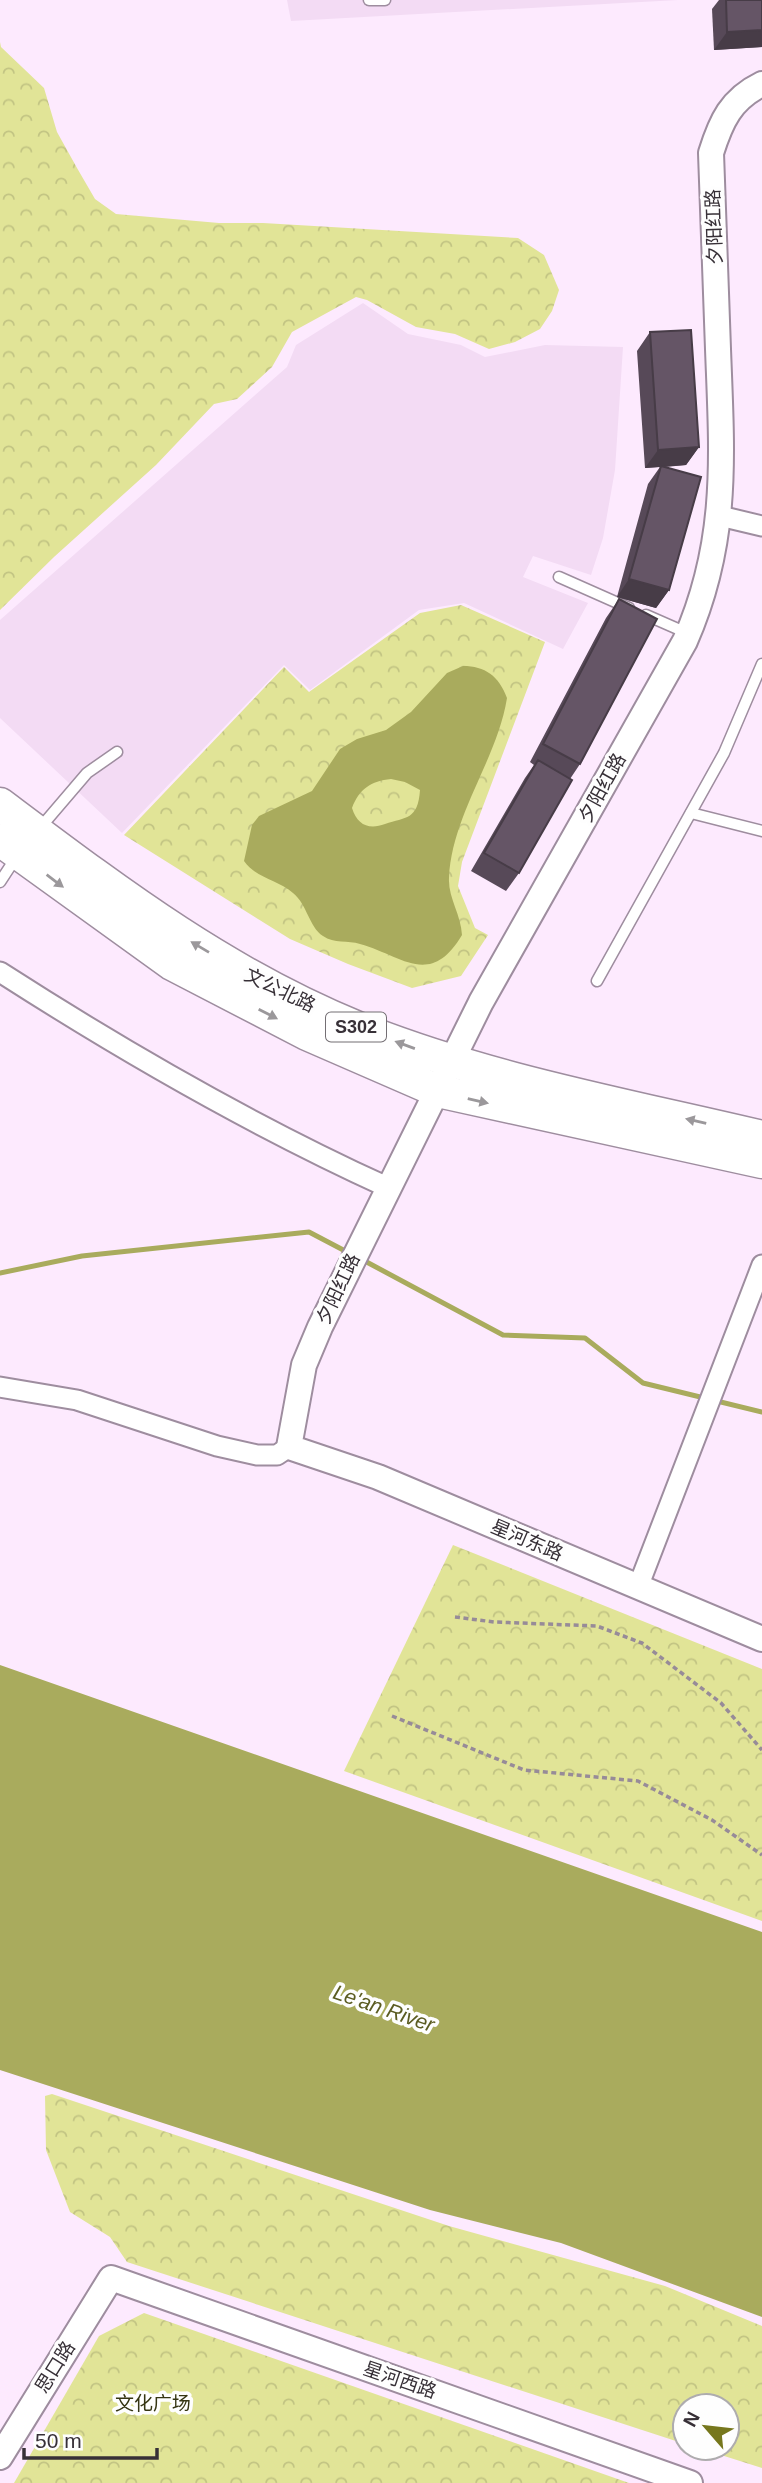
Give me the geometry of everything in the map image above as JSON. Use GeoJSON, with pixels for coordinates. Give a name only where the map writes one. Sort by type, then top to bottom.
{"type":"FeatureCollection","features":[{"type":"Feature","properties":{"kind":"main road","name":"文公北路"},"geometry":{"type":"LineString","coordinates":[[0,804],[22,842],[172,964],[307,1034],[438,1091],[762,1162]]}},
{"type":"Feature","properties":{"kind":"main road","name":"文公北路"},"geometry":{"type":"LineString","coordinates":[[22,842],[237,969],[357,1027],[454,1062],[762,1137]]}},
{"type":"Feature","properties":{"kind":"street","name":"夕阳红路"},"geometry":{"type":"LineString","coordinates":[[289,1447],[304,1365],[387,1187],[454,1062],[481,1002],[688,634],[701,606],[720,516],[722,451],[711,153],[722,119],[756,92]]}},
{"type":"Feature","properties":{"kind":"street"},"geometry":{"type":"LineString","coordinates":[[720,516],[762,526]]}},
{"type":"Feature","properties":{"kind":"street"},"geometry":{"type":"LineString","coordinates":[[0,972],[114,1045],[278,1136],[387,1187]]}},
{"type":"Feature","properties":{"kind":"street"},"geometry":{"type":"LineString","coordinates":[[638,1587],[762,1265]]}},
{"type":"Feature","properties":{"kind":"street"},"geometry":{"type":"LineString","coordinates":[[0,1387],[76,1400],[217,1446],[257,1455],[277,1455],[289,1447]]}},
{"type":"Feature","properties":{"kind":"street","name":"星河东路"},"geometry":{"type":"LineString","coordinates":[[289,1447],[378,1477],[762,1639]]}},
{"type":"Feature","properties":{"kind":"street","name":"思口路"},"geometry":{"type":"LineString","coordinates":[[0,2456],[111,2278]]}},
{"type":"Feature","properties":{"kind":"street","name":"星河西路"},"geometry":{"type":"LineString","coordinates":[[111,2278],[690,2483]]}},
{"type":"Feature","properties":{"kind":"lane"},"geometry":{"type":"LineString","coordinates":[[369,0],[385,0]]}},
{"type":"Feature","properties":{"kind":"lane"},"geometry":{"type":"LineString","coordinates":[[559,577],[688,634]]}},
{"type":"Feature","properties":{"kind":"lane"},"geometry":{"type":"LineString","coordinates":[[597,981],[724,753],[762,664]]}},
{"type":"Feature","properties":{"kind":"lane"},"geometry":{"type":"LineString","coordinates":[[0,882],[22,842],[86,773],[117,752]]}},
{"type":"Feature","properties":{"kind":"lane"},"geometry":{"type":"LineString","coordinates":[[691,813],[762,831]]}},
{"type":"Feature","properties":{"kind":"path"},"geometry":{"type":"LineString","coordinates":[[455,1617],[494,1622],[597,1626],[642,1643],[721,1703],[762,1750]]}},
{"type":"Feature","properties":{"kind":"path"},"geometry":{"type":"LineString","coordinates":[[392,1716],[524,1770],[638,1780],[712,1820],[762,1855]]}},
{"type":"Feature","properties":{"kind":"shaded area"},"geometry":{"type":"Polygon","coordinates":[[[287,0],[678,0],[291,21],[287,0]]]}},
{"type":"Feature","properties":{"kind":"shaded area"},"geometry":{"type":"Polygon","coordinates":[[[363,303],[408,334],[461,345],[485,357],[545,345],[623,347],[615,470],[603,538],[591,575],[533,556],[523,577],[588,603],[563,649],[464,603],[419,610],[310,690],[284,665],[122,833],[0,718],[0,620],[287,367],[296,345],[363,303]]]}},
{"type":"Feature","properties":{"kind":"green space"},"geometry":{"type":"Polygon","coordinates":[[[0,42],[1,47],[44,88],[57,132],[77,168],[95,199],[116,214],[219,223],[263,223],[518,238],[544,255],[559,290],[552,311],[540,329],[515,342],[489,349],[455,334],[416,327],[367,300],[356,297],[292,332],[272,367],[237,399],[214,404],[156,465],[0,610],[0,42]]]}},
{"type":"Feature","properties":{"kind":"green space"},"geometry":{"type":"Polygon","coordinates":[[[461,605],[545,642],[462,862],[458,886],[475,928],[488,935],[461,976],[412,988],[348,964],[290,939],[124,835],[284,667],[309,692],[420,613],[461,605]]]}},
{"type":"Feature","properties":{"kind":"green space"},"geometry":{"type":"Polygon","coordinates":[[[453,1545],[762,1669],[762,1921],[344,1771],[453,1545]]]}},
{"type":"Feature","properties":{"kind":"green space"},"geometry":{"type":"Polygon","coordinates":[[[52,2094],[449,2226],[665,2286],[762,2326],[762,2468],[741,2461],[741,2392],[671,2392],[671,2439],[127,2262],[110,2237],[70,2212],[46,2150],[45,2096],[52,2094]]]}},
{"type":"Feature","properties":{"kind":"green space","name":"文化广场"},"geometry":{"type":"Polygon","coordinates":[[[144,2313],[629,2483],[14,2483],[99,2336],[144,2313]]]}},
{"type":"Feature","properties":{"kind":"water"},"geometry":{"type":"Polygon","coordinates":[[[463,666],[484,670],[500,684],[507,698],[502,721],[466,809],[452,854],[449,885],[462,935],[438,961],[414,964],[360,944],[323,936],[314,927],[302,903],[293,893],[255,872],[244,861],[252,825],[259,816],[312,791],[340,749],[357,739],[386,730],[411,712],[447,673],[463,666]],[[391,779],[367,787],[352,808],[357,819],[364,825],[379,826],[410,816],[417,807],[420,790],[405,782],[391,779]]]}},
{"type":"Feature","properties":{"kind":"water","name":"Le'an River"},"geometry":{"type":"Polygon","coordinates":[[[0,1665],[762,1932],[762,2317],[561,2243],[430,2210],[0,2070],[0,1665]]]}},
{"type":"Feature","properties":{"kind":"building"},"geometry":{"type":"Polygon","coordinates":[[[726,0],[762,0],[762,30],[727,32],[726,0]]]}},
{"type":"Feature","properties":{"kind":"building"},"geometry":{"type":"Polygon","coordinates":[[[691,330],[699,447],[658,450],[650,332],[691,330]]]}},
{"type":"Feature","properties":{"kind":"building"},"geometry":{"type":"Polygon","coordinates":[[[661,466],[701,477],[669,590],[629,579],[661,466]]]}},
{"type":"Feature","properties":{"kind":"building"},"geometry":{"type":"Polygon","coordinates":[[[619,599],[657,619],[580,764],[543,744],[619,599]]]}},
{"type":"Feature","properties":{"kind":"building"},"geometry":{"type":"Polygon","coordinates":[[[538,760],[572,780],[519,873],[484,853],[538,760]]]}},
{"type":"Feature","properties":{"kind":"waterway"},"geometry":{"type":"LineString","coordinates":[[0,1273],[82,1256],[309,1232],[349,1253]]}},
{"type":"Feature","properties":{"kind":"waterway"},"geometry":{"type":"LineString","coordinates":[[361,1259],[503,1335],[585,1338],[643,1383],[762,1412]]}}]}
